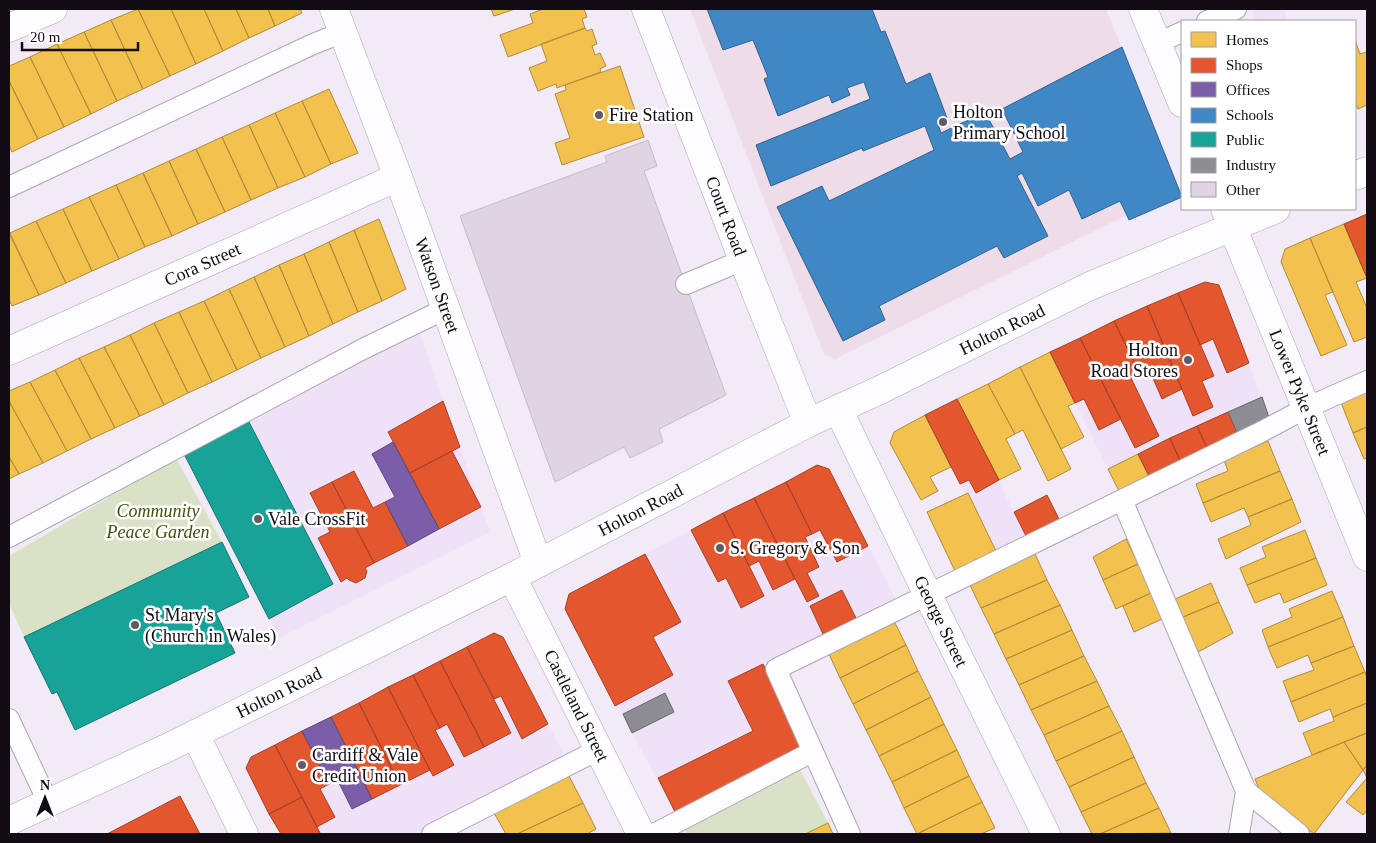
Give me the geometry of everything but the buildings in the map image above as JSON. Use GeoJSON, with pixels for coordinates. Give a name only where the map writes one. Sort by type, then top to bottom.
{"type":"FeatureCollection","features":[{"type":"Feature","properties":{"kind":"street"},"geometry":{"type":"LineString","coordinates":[[9,28],[53,9]]}},
{"type":"Feature","properties":{"kind":"street","name":"Court Road"},"geometry":{"type":"LineString","coordinates":[[646,9],[808,422]]}},
{"type":"Feature","properties":{"kind":"street"},"geometry":{"type":"LineString","coordinates":[[1144,9],[1181,100]]}},
{"type":"Feature","properties":{"kind":"street","name":"Watson Street"},"geometry":{"type":"LineString","coordinates":[[338,20],[398,177],[538,563]]}},
{"type":"Feature","properties":{"kind":"street","name":"Cora Street"},"geometry":{"type":"LineString","coordinates":[[9,351],[398,177]]}},
{"type":"Feature","properties":{"kind":"street","name":"Holton Road"},"geometry":{"type":"LineString","coordinates":[[9,821],[167,748],[512,577],[808,422],[882,390],[1229,218],[1271,210]]}},
{"type":"Feature","properties":{"kind":"street","name":"Lower Pyke Street"},"geometry":{"type":"LineString","coordinates":[[1229,218],[1367,557]]}},
{"type":"Feature","properties":{"kind":"street","name":"George Street"},"geometry":{"type":"LineString","coordinates":[[838,409],[1046,834]]}},
{"type":"Feature","properties":{"kind":"street","name":"Castleland Street"},"geometry":{"type":"LineString","coordinates":[[512,577],[641,834]]}},
{"type":"Feature","properties":{"kind":"street"},"geometry":{"type":"LineString","coordinates":[[195,734],[244,834]]}},
{"type":"Feature","properties":{"kind":"lane"},"geometry":{"type":"LineString","coordinates":[[1209,20],[1236,9]]}},
{"type":"Feature","properties":{"kind":"lane"},"geometry":{"type":"LineString","coordinates":[[9,187],[311,46],[338,20]]}},
{"type":"Feature","properties":{"kind":"lane"},"geometry":{"type":"LineString","coordinates":[[1158,43],[1181,32]]}},
{"type":"Feature","properties":{"kind":"lane"},"geometry":{"type":"LineString","coordinates":[[686,284],[743,260]]}},
{"type":"Feature","properties":{"kind":"lane"},"geometry":{"type":"LineString","coordinates":[[9,537],[354,354],[445,309]]}},
{"type":"Feature","properties":{"kind":"lane"},"geometry":{"type":"LineString","coordinates":[[850,834],[776,668],[924,588],[1122,500],[1306,408],[1367,381]]}},
{"type":"Feature","properties":{"kind":"lane"},"geometry":{"type":"LineString","coordinates":[[1122,500],[1246,790],[1299,834]]}},
{"type":"Feature","properties":{"kind":"lane"},"geometry":{"type":"LineString","coordinates":[[9,719],[48,802]]}},
{"type":"Feature","properties":{"kind":"lane"},"geometry":{"type":"LineString","coordinates":[[439,833],[598,750]]}},
{"type":"Feature","properties":{"kind":"lane"},"geometry":{"type":"LineString","coordinates":[[654,834],[812,752]]}},
{"type":"Feature","properties":{"kind":"lane"},"geometry":{"type":"LineString","coordinates":[[1239,834],[1246,790]]}},
{"type":"Feature","properties":{"kind":"shaded area","name":"Holton Primary School"},"geometry":{"type":"Polygon","coordinates":[[[690,9],[1106,9],[1181,197],[1129,220],[1127,215],[835,359],[824,354],[690,9]]]}},
{"type":"Feature","properties":{"kind":"shaded area"},"geometry":{"type":"Polygon","coordinates":[[[1257,9],[1283,9],[1288,20],[1256,20],[1252,11],[1257,9]]]}},
{"type":"Feature","properties":{"kind":"shaded area"},"geometry":{"type":"Polygon","coordinates":[[[1205,282],[1219,285],[1271,423],[1120,493],[1050,352],[1114,321],[1205,282]]]}},
{"type":"Feature","properties":{"kind":"shaded area"},"geometry":{"type":"Polygon","coordinates":[[[418,329],[490,532],[279,638],[184,454],[418,329]]]}},
{"type":"Feature","properties":{"kind":"shaded area"},"geometry":{"type":"Polygon","coordinates":[[[957,399],[1027,538],[996,551],[927,512],[965,494],[925,415],[957,399]]]}},
{"type":"Feature","properties":{"kind":"shaded area"},"geometry":{"type":"Polygon","coordinates":[[[817,465],[829,469],[896,600],[763,664],[805,748],[675,812],[565,609],[569,594],[817,465]]]}},
{"type":"Feature","properties":{"kind":"shaded area"},"geometry":{"type":"Polygon","coordinates":[[[494,633],[505,640],[565,757],[414,834],[281,834],[246,768],[251,757],[494,633]]]}},
{"type":"Feature","properties":{"kind":"green space","name":"Community Peace Garden"},"geometry":{"type":"Polygon","coordinates":[[[176,458],[222,542],[24,637],[9,603],[9,556],[176,458]]]}},
{"type":"Feature","properties":{"kind":"green space"},"geometry":{"type":"Polygon","coordinates":[[[799,768],[828,823],[805,834],[687,834],[683,827],[799,768]]]}},
{"type":"Feature","properties":{"kind":"place","name":"Fire Station"},"geometry":{"type":"Point","coordinates":[599,115]}},
{"type":"Feature","properties":{"kind":"place","name":"Holton Primary School"},"geometry":{"type":"Point","coordinates":[943,122]}},
{"type":"Feature","properties":{"kind":"place","name":"Holton Road Stores"},"geometry":{"type":"Point","coordinates":[1188,360]}},
{"type":"Feature","properties":{"kind":"place","name":"Vale CrossFit"},"geometry":{"type":"Point","coordinates":[258,519]}},
{"type":"Feature","properties":{"kind":"place","name":"S. Gregory & Son"},"geometry":{"type":"Point","coordinates":[720,548]}},
{"type":"Feature","properties":{"kind":"place","name":"St Mary's (Church in Wales)"},"geometry":{"type":"Point","coordinates":[135,625]}},
{"type":"Feature","properties":{"kind":"place","name":"Cardiff & Vale Credit Union"},"geometry":{"type":"Point","coordinates":[302,765]}}]}
